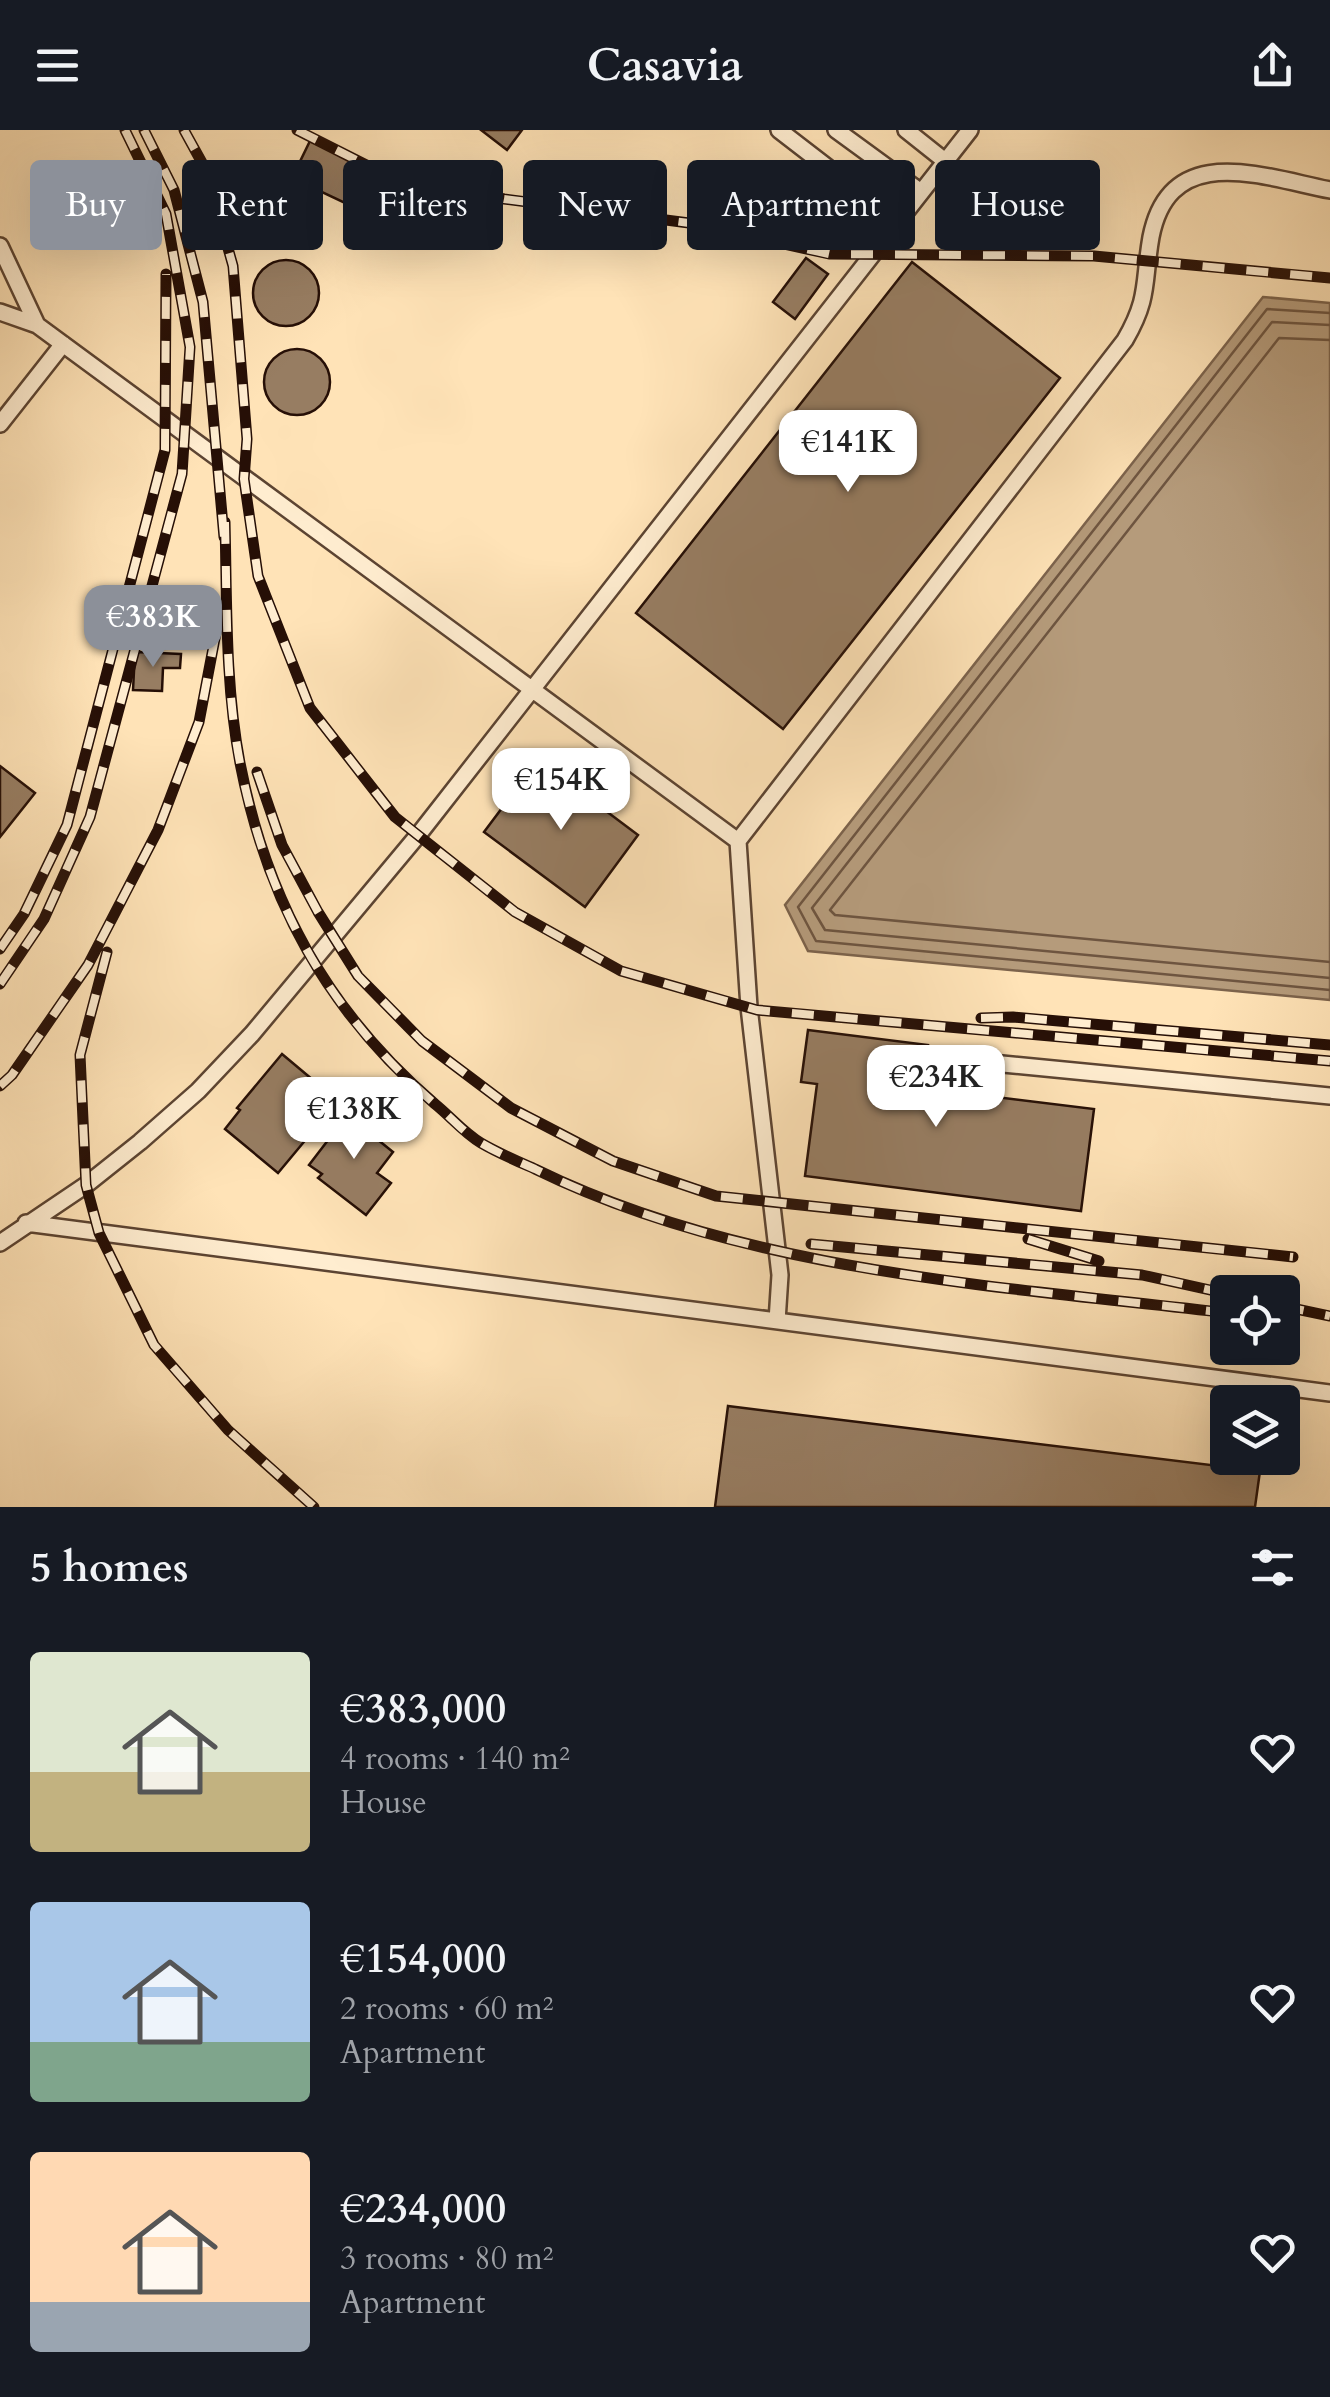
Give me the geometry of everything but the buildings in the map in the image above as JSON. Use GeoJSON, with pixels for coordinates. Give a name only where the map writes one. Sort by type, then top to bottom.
{"type":"FeatureCollection","features":[{"type":"Feature","properties":{"kind":"lane"},"geometry":{"type":"LineString","coordinates":[[779,130],[818,160]]}},
{"type":"Feature","properties":{"kind":"lane"},"geometry":{"type":"LineString","coordinates":[[836,130],[920,192]]}},
{"type":"Feature","properties":{"kind":"lane"},"geometry":{"type":"LineString","coordinates":[[906,130],[944,160]]}},
{"type":"Feature","properties":{"kind":"lane"},"geometry":{"type":"LineString","coordinates":[[946,160],[970,130]]}},
{"type":"Feature","properties":{"kind":"lane"},"geometry":{"type":"LineString","coordinates":[[777,1321],[780,1275],[749,1007],[738,840],[1124,340],[1144,302],[1151,236],[1157,217],[1182,183],[1222,170],[1330,190]]}},
{"type":"Feature","properties":{"kind":"lane"},"geometry":{"type":"LineString","coordinates":[[915,199],[935,173]]}},
{"type":"Feature","properties":{"kind":"lane"},"geometry":{"type":"LineString","coordinates":[[0,246],[37,326]]}},
{"type":"Feature","properties":{"kind":"lane"},"geometry":{"type":"LineString","coordinates":[[0,1243],[86,1185],[140,1142],[198,1091],[252,1034],[407,849],[875,250]]}},
{"type":"Feature","properties":{"kind":"lane"},"geometry":{"type":"LineString","coordinates":[[0,312],[37,326],[63,344],[738,840]]}},
{"type":"Feature","properties":{"kind":"lane"},"geometry":{"type":"LineString","coordinates":[[0,424],[63,344]]}},
{"type":"Feature","properties":{"kind":"lane"},"geometry":{"type":"LineString","coordinates":[[982,1062],[1330,1096]]}},
{"type":"Feature","properties":{"kind":"lane"},"geometry":{"type":"LineString","coordinates":[[26,1224],[1330,1393]]}},
{"type":"Feature","properties":{"kind":"water"},"geometry":{"type":"Polygon","coordinates":[[[1263,297],[1330,303],[1330,1000],[808,951],[785,905],[1263,297]]]}},
{"type":"Feature","properties":{"kind":"railway"},"geometry":{"type":"LineString","coordinates":[[0,984],[44,919],[90,817],[182,474],[190,347],[166,214],[125,130]]}},
{"type":"Feature","properties":{"kind":"railway"},"geometry":{"type":"LineString","coordinates":[[144,130],[174,190],[203,302],[224,537]]}},
{"type":"Feature","properties":{"kind":"railway"},"geometry":{"type":"LineString","coordinates":[[184,130],[206,170],[233,266],[247,439],[244,479],[258,576],[310,708],[395,817],[515,912],[621,971],[757,1010],[1330,1061]]}},
{"type":"Feature","properties":{"kind":"railway"},"geometry":{"type":"LineString","coordinates":[[297,130],[384,174],[504,199],[689,223],[829,254],[1094,256],[1330,278]]}},
{"type":"Feature","properties":{"kind":"railway"},"geometry":{"type":"LineString","coordinates":[[0,949],[24,914],[67,825],[165,450],[166,274]]}},
{"type":"Feature","properties":{"kind":"railway"},"geometry":{"type":"LineString","coordinates":[[225,522],[235,733],[252,814],[285,908],[333,992],[363,1031],[397,1069],[469,1134],[508,1157],[616,1204],[786,1253],[963,1283],[1210,1311]]}},
{"type":"Feature","properties":{"kind":"railway"},"geometry":{"type":"LineString","coordinates":[[0,1086],[12,1075],[88,965],[158,830],[199,722],[219,617]]}},
{"type":"Feature","properties":{"kind":"railway"},"geometry":{"type":"LineString","coordinates":[[257,772],[282,845],[358,976],[422,1041],[511,1108],[613,1161],[716,1196],[1293,1257]]}},
{"type":"Feature","properties":{"kind":"railway"},"geometry":{"type":"LineString","coordinates":[[107,952],[80,1055],[86,1185],[99,1233],[154,1345],[228,1430],[314,1507]]}},
{"type":"Feature","properties":{"kind":"railway"},"geometry":{"type":"LineString","coordinates":[[981,1018],[1013,1017],[1330,1045]]}},
{"type":"Feature","properties":{"kind":"railway"},"geometry":{"type":"LineString","coordinates":[[1028,1239],[1099,1261]]}},
{"type":"Feature","properties":{"kind":"railway"},"geometry":{"type":"LineString","coordinates":[[811,1244],[1142,1275],[1210,1290]]}},
{"type":"Feature","properties":{"kind":"railway"},"geometry":{"type":"LineString","coordinates":[[1300,1310],[1330,1316]]}}]}
